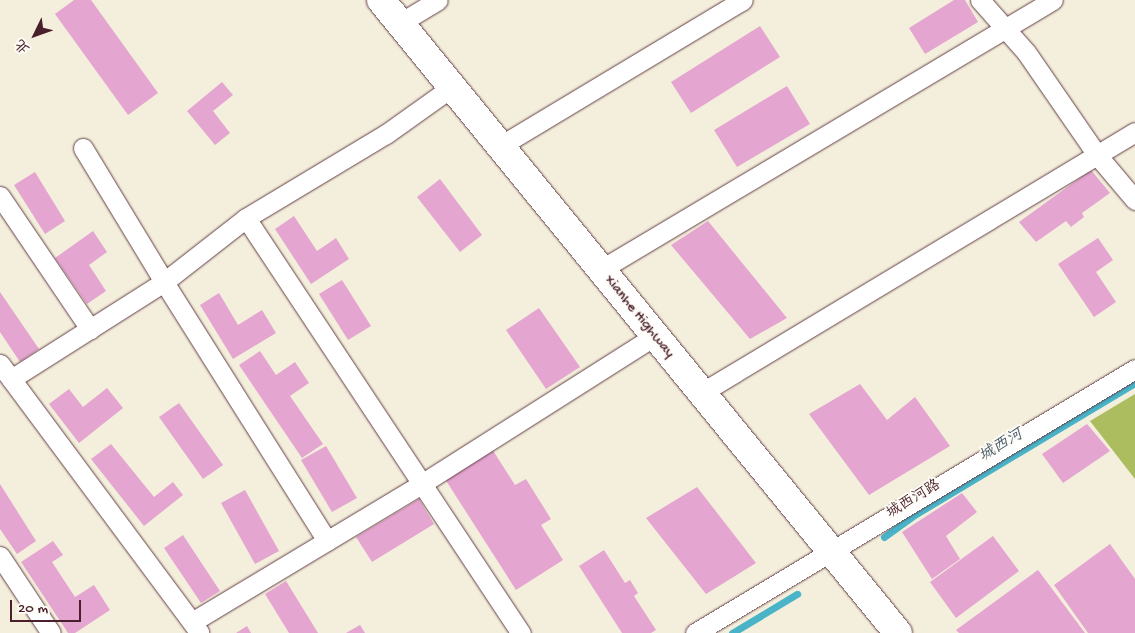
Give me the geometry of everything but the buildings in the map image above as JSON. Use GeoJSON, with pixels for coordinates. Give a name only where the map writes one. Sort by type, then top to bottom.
{"type":"FeatureCollection","features":[{"type":"Feature","properties":{"kind":"main road","name":"Xianhe Highway"},"geometry":{"type":"LineString","coordinates":[[381,0],[898,633]]}},
{"type":"Feature","properties":{"kind":"street"},"geometry":{"type":"LineString","coordinates":[[400,23],[438,0]]}},
{"type":"Feature","properties":{"kind":"street"},"geometry":{"type":"LineString","coordinates":[[500,146],[743,0]]}},
{"type":"Feature","properties":{"kind":"street"},"geometry":{"type":"LineString","coordinates":[[980,0],[1026,52],[1097,155],[1135,200]]}},
{"type":"Feature","properties":{"kind":"street"},"geometry":{"type":"LineString","coordinates":[[600,270],[1053,0]]}},
{"type":"Feature","properties":{"kind":"street"},"geometry":{"type":"LineString","coordinates":[[452,87],[386,134],[246,218],[164,282],[90,329],[6,372],[196,628],[327,541],[423,483],[655,336]]}},
{"type":"Feature","properties":{"kind":"street"},"geometry":{"type":"LineString","coordinates":[[701,393],[1135,132]]}},
{"type":"Feature","properties":{"kind":"street"},"geometry":{"type":"LineString","coordinates":[[83,148],[164,282],[327,541]]}},
{"type":"Feature","properties":{"kind":"street"},"geometry":{"type":"LineString","coordinates":[[0,196],[90,329]]}},
{"type":"Feature","properties":{"kind":"street"},"geometry":{"type":"LineString","coordinates":[[246,218],[521,633]]}},
{"type":"Feature","properties":{"kind":"street","name":"城西河路"},"geometry":{"type":"LineString","coordinates":[[695,633],[1135,369]]}},
{"type":"Feature","properties":{"kind":"street"},"geometry":{"type":"LineString","coordinates":[[0,556],[51,633]]}},
{"type":"Feature","properties":{"kind":"green space"},"geometry":{"type":"Polygon","coordinates":[[[1135,394],[1135,479],[1090,421],[1135,394]]]}},
{"type":"Feature","properties":{"kind":"waterway","name":"城西河"},"geometry":{"type":"LineString","coordinates":[[884,537],[916,514],[1135,383]]}},
{"type":"Feature","properties":{"kind":"waterway","name":"城西河"},"geometry":{"type":"LineString","coordinates":[[732,633],[797,594]]}}]}
